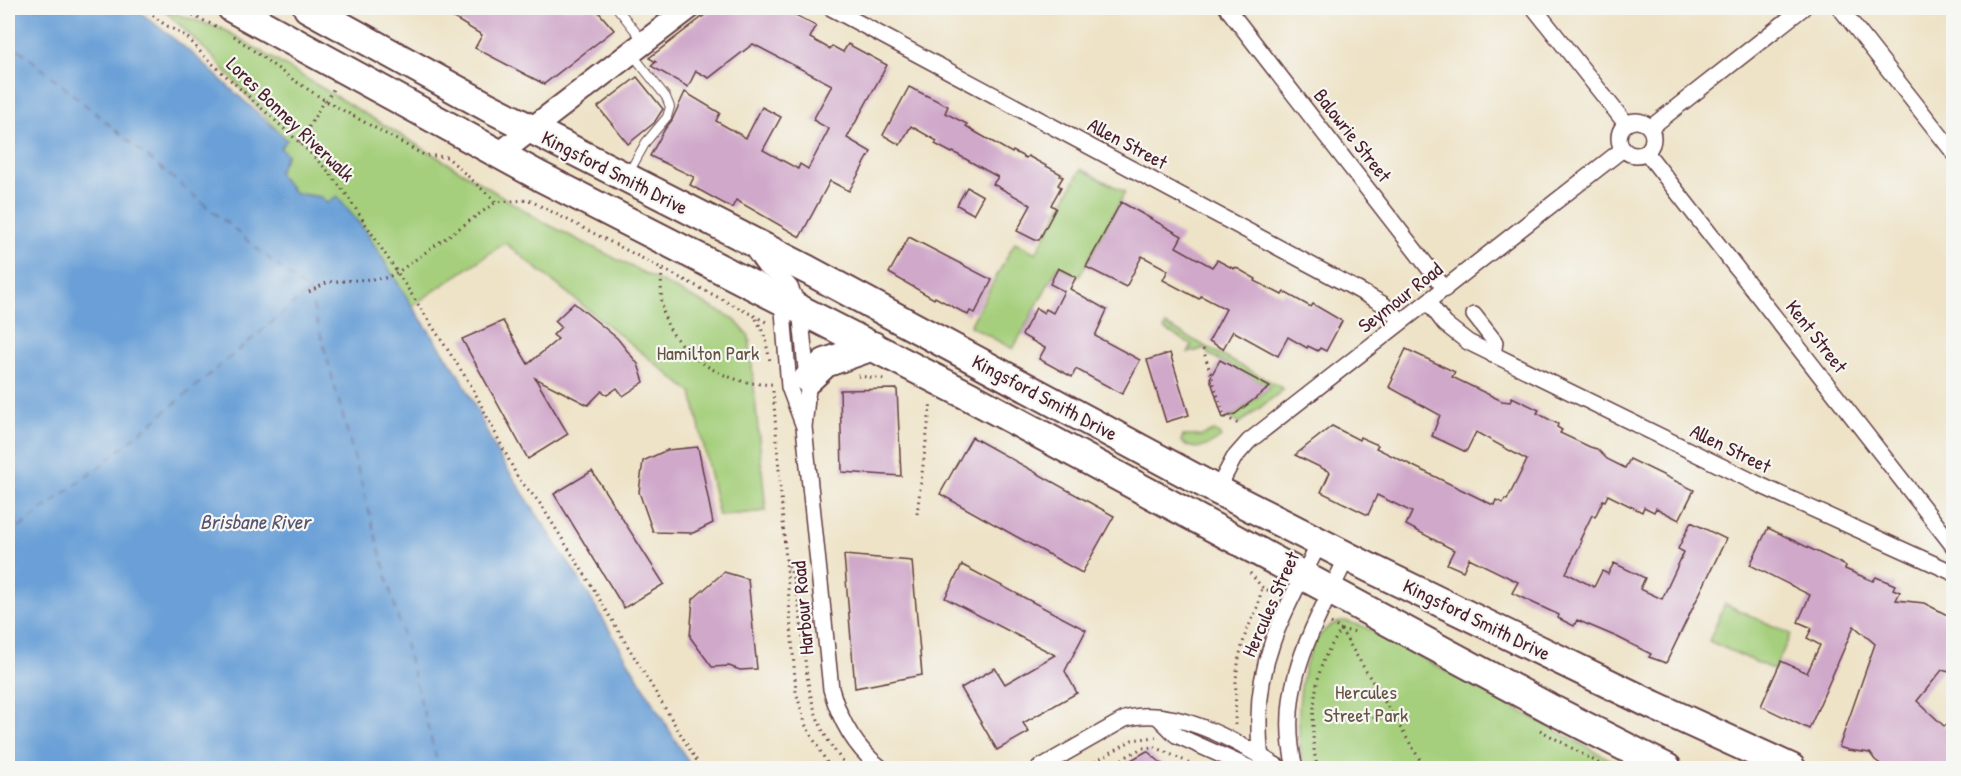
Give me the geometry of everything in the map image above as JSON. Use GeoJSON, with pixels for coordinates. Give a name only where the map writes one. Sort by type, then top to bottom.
{"type":"FeatureCollection","features":[{"type":"Feature","properties":{"kind":"highway","name":"Kingsford Smith Drive"},"geometry":{"type":"LineString","coordinates":[[309,8],[336,18],[531,129],[745,238],[1217,490],[1653,705],[1791,768]]}},
{"type":"Feature","properties":{"kind":"highway","name":"Kingsford Smith Drive"},"geometry":{"type":"LineString","coordinates":[[228,23],[499,154],[873,346],[1611,741],[1667,768]]}},
{"type":"Feature","properties":{"kind":"highway"},"geometry":{"type":"LineString","coordinates":[[808,380],[825,363],[873,346]]}},
{"type":"Feature","properties":{"kind":"street"},"geometry":{"type":"LineString","coordinates":[[499,154],[689,8]]}},
{"type":"Feature","properties":{"kind":"street","name":"Allen Street"},"geometry":{"type":"LineString","coordinates":[[831,8],[1356,289],[1383,304],[1402,321]]}},
{"type":"Feature","properties":{"kind":"street","name":"Balowrie Street"},"geometry":{"type":"LineString","coordinates":[[1227,8],[1445,289]]}},
{"type":"Feature","properties":{"kind":"street"},"geometry":{"type":"LineString","coordinates":[[1534,8],[1626,124]]}},
{"type":"Feature","properties":{"kind":"street"},"geometry":{"type":"LineString","coordinates":[[1650,128],[1803,8]]}},
{"type":"Feature","properties":{"kind":"street"},"geometry":{"type":"LineString","coordinates":[[1840,8],[1953,153]]}},
{"type":"Feature","properties":{"kind":"street"},"geometry":{"type":"LineString","coordinates":[[1641,122],[1650,128],[1652,143],[1646,152],[1637,155],[1623,149],[1618,139],[1619,133],[1626,124],[1641,122]]}},
{"type":"Feature","properties":{"kind":"street","name":"Seymour Road"},"geometry":{"type":"LineString","coordinates":[[1217,490],[1234,458],[1249,441],[1623,149]]}},
{"type":"Feature","properties":{"kind":"street","name":"Kent Street"},"geometry":{"type":"LineString","coordinates":[[1646,152],[1953,547]]}},
{"type":"Feature","properties":{"kind":"street","name":"Harbour Road"},"geometry":{"type":"LineString","coordinates":[[745,238],[765,267],[780,276],[790,287],[788,303],[808,380],[804,427],[831,689],[843,724],[870,760],[882,768]]}},
{"type":"Feature","properties":{"kind":"street","name":"Allen Street"},"geometry":{"type":"LineString","coordinates":[[1428,302],[1451,330],[1492,355],[1762,486],[1953,573]]}},
{"type":"Feature","properties":{"kind":"street","name":"Harbour Road"},"geometry":{"type":"LineString","coordinates":[[788,303],[783,311],[789,387],[804,427]]}},
{"type":"Feature","properties":{"kind":"street"},"geometry":{"type":"LineString","coordinates":[[1474,315],[1495,342],[1492,355]]}},
{"type":"Feature","properties":{"kind":"street","name":"Hercules Street"},"geometry":{"type":"LineString","coordinates":[[1262,762],[1258,705],[1263,671],[1272,642],[1320,542]]}},
{"type":"Feature","properties":{"kind":"street"},"geometry":{"type":"LineString","coordinates":[[1295,768],[1292,756],[1290,707],[1296,670],[1347,556]]}},
{"type":"Feature","properties":{"kind":"street"},"geometry":{"type":"LineString","coordinates":[[1040,768],[1125,719],[1138,715],[1185,720],[1239,744],[1262,762],[1280,768]]}},
{"type":"Feature","properties":{"kind":"street"},"geometry":{"type":"LineString","coordinates":[[1158,718],[1176,735],[1250,768]]}},
{"type":"Feature","properties":{"kind":"lane"},"geometry":{"type":"LineString","coordinates":[[617,8],[670,107],[663,122],[648,140],[626,178]]}},
{"type":"Feature","properties":{"kind":"path","name":"Lores Bonney Riverwalk"},"geometry":{"type":"LineString","coordinates":[[143,8],[164,24],[188,37],[204,56],[300,143],[327,170],[346,194],[472,387],[518,478],[539,502],[701,768]]}},
{"type":"Feature","properties":{"kind":"path"},"geometry":{"type":"LineString","coordinates":[[176,8],[228,23],[289,77],[325,101],[424,155],[447,157],[496,202]]}},
{"type":"Feature","properties":{"kind":"path"},"geometry":{"type":"LineString","coordinates":[[300,143],[333,88]]}},
{"type":"Feature","properties":{"kind":"path"},"geometry":{"type":"LineString","coordinates":[[309,292],[328,282],[386,278],[398,272],[496,202],[529,200],[772,325]]}},
{"type":"Feature","properties":{"kind":"path"},"geometry":{"type":"LineString","coordinates":[[662,270],[660,295],[666,319],[674,336],[694,356],[712,368],[735,379],[757,385],[773,384],[796,692],[806,726],[830,768]]}},
{"type":"Feature","properties":{"kind":"path"},"geometry":{"type":"LineString","coordinates":[[755,318],[764,334],[770,361]]}},
{"type":"Feature","properties":{"kind":"path"},"geometry":{"type":"LineString","coordinates":[[1203,349],[1224,416],[1240,425]]}},
{"type":"Feature","properties":{"kind":"path"},"geometry":{"type":"LineString","coordinates":[[850,375],[881,378],[891,382]]}},
{"type":"Feature","properties":{"kind":"path"},"geometry":{"type":"LineString","coordinates":[[917,514],[931,401],[921,396]]}},
{"type":"Feature","properties":{"kind":"path"},"geometry":{"type":"LineString","coordinates":[[787,558],[801,608],[810,696],[818,722],[829,743],[849,768]]}},
{"type":"Feature","properties":{"kind":"path"},"geometry":{"type":"LineString","coordinates":[[1242,569],[1270,591]]}},
{"type":"Feature","properties":{"kind":"path"},"geometry":{"type":"LineString","coordinates":[[1239,744],[1233,720],[1239,657],[1245,632],[1257,606],[1262,587]]}},
{"type":"Feature","properties":{"kind":"path"},"geometry":{"type":"LineString","coordinates":[[1318,768],[1314,740],[1316,695],[1322,663],[1341,630],[1425,768]]}},
{"type":"Feature","properties":{"kind":"path"},"geometry":{"type":"LineString","coordinates":[[1349,715],[1397,720]]}},
{"type":"Feature","properties":{"kind":"path"},"geometry":{"type":"LineString","coordinates":[[1085,768],[1132,740],[1153,737],[1161,739]]}},
{"type":"Feature","properties":{"kind":"path"},"geometry":{"type":"LineString","coordinates":[[1106,768],[1142,748],[1155,747],[1200,768]]}},
{"type":"Feature","properties":{"kind":"green space","name":"Hamilton Park"},"geometry":{"type":"Polygon","coordinates":[[[164,10],[225,30],[543,222],[733,318],[749,336],[766,511],[719,516],[692,393],[505,243],[412,306],[366,232],[337,196],[327,203],[321,197],[294,193],[278,173],[287,155],[280,148],[286,140],[213,57],[164,10]]]}},
{"type":"Feature","properties":{"kind":"green space"},"geometry":{"type":"Polygon","coordinates":[[[1081,169],[1125,192],[1079,277],[1058,266],[1013,349],[970,326],[1015,242],[1036,253],[1081,169]]]}},
{"type":"Feature","properties":{"kind":"green space"},"geometry":{"type":"Polygon","coordinates":[[[1166,325],[1284,389],[1240,423],[1228,417],[1270,387],[1208,354],[1206,348],[1188,353],[1192,345],[1164,329],[1166,325]]]}},
{"type":"Feature","properties":{"kind":"green space"},"geometry":{"type":"Polygon","coordinates":[[[1214,431],[1221,437],[1206,446],[1191,447],[1181,441],[1183,436],[1201,436],[1214,431]]]}},
{"type":"Feature","properties":{"kind":"green space"},"geometry":{"type":"Polygon","coordinates":[[[1725,604],[1791,634],[1774,670],[1709,641],[1725,604]]]}},
{"type":"Feature","properties":{"kind":"green space","name":"Hercules Street Park"},"geometry":{"type":"Polygon","coordinates":[[[1346,621],[1365,627],[1609,759],[1621,768],[1304,768],[1299,730],[1299,707],[1307,660],[1316,641],[1329,627],[1346,621]]]}},
{"type":"Feature","properties":{"kind":"water","name":"Brisbane River"},"geometry":{"type":"Polygon","coordinates":[[[8,8],[135,8],[193,54],[287,140],[280,148],[287,154],[278,173],[294,193],[321,197],[327,203],[337,196],[366,232],[412,306],[462,379],[497,453],[579,579],[692,768],[8,768],[8,8]]]}},
{"type":"Feature","properties":{"kind":"building"},"geometry":{"type":"Polygon","coordinates":[[[437,8],[595,8],[614,30],[544,84],[475,48],[482,35],[437,8]]]}},
{"type":"Feature","properties":{"kind":"building"},"geometry":{"type":"Polygon","coordinates":[[[714,8],[782,8],[816,26],[810,38],[830,49],[832,46],[843,52],[848,44],[887,65],[847,138],[871,152],[849,191],[830,181],[800,237],[736,200],[732,208],[690,185],[694,177],[650,156],[672,120],[685,92],[720,113],[716,121],[746,138],[762,107],[781,117],[763,150],[798,169],[800,164],[808,169],[829,129],[813,120],[832,85],[753,44],[709,78],[696,71],[688,87],[651,66],[656,62],[649,58],[714,8]]]}},
{"type":"Feature","properties":{"kind":"building"},"geometry":{"type":"Polygon","coordinates":[[[637,77],[663,109],[654,123],[628,144],[598,107],[637,77]]]}},
{"type":"Feature","properties":{"kind":"building"},"geometry":{"type":"Polygon","coordinates":[[[909,87],[948,106],[945,113],[967,124],[966,126],[977,133],[1012,153],[1013,151],[1026,158],[1028,156],[1061,174],[1060,176],[1063,177],[1058,185],[1061,187],[1051,205],[1056,208],[1039,240],[1017,231],[1031,205],[993,184],[998,177],[935,144],[937,141],[911,126],[900,145],[883,135],[909,87]]]}},
{"type":"Feature","properties":{"kind":"building"},"geometry":{"type":"Polygon","coordinates":[[[967,187],[983,196],[973,214],[957,205],[967,187]]]}},
{"type":"Feature","properties":{"kind":"building"},"geometry":{"type":"Polygon","coordinates":[[[1121,202],[1182,236],[1176,247],[1212,267],[1217,260],[1234,269],[1235,267],[1282,295],[1284,292],[1311,307],[1313,304],[1342,321],[1326,351],[1320,348],[1318,351],[1308,346],[1307,348],[1288,337],[1278,356],[1233,331],[1223,349],[1209,341],[1226,309],[1201,296],[1199,299],[1163,280],[1168,270],[1142,256],[1126,287],[1086,267],[1121,202]]]}},
{"type":"Feature","properties":{"kind":"building"},"geometry":{"type":"Polygon","coordinates":[[[909,237],[992,280],[975,313],[970,311],[968,315],[935,297],[934,299],[889,273],[909,237]]]}},
{"type":"Feature","properties":{"kind":"building"},"geometry":{"type":"Polygon","coordinates":[[[1058,268],[1076,277],[1070,289],[1107,310],[1095,336],[1140,360],[1122,394],[1076,369],[1072,377],[1039,359],[1045,348],[1022,335],[1036,308],[1044,313],[1046,309],[1053,313],[1064,291],[1050,284],[1058,268]]]}},
{"type":"Feature","properties":{"kind":"building"},"geometry":{"type":"Polygon","coordinates":[[[574,303],[617,338],[638,364],[644,382],[623,396],[617,388],[607,395],[602,391],[588,405],[535,378],[568,434],[528,459],[462,339],[503,321],[528,364],[558,339],[553,335],[561,327],[555,321],[574,303]]]}},
{"type":"Feature","properties":{"kind":"building"},"geometry":{"type":"Polygon","coordinates":[[[1406,349],[1455,372],[1452,377],[1502,401],[1510,402],[1512,397],[1539,410],[1537,413],[1558,424],[1557,427],[1562,430],[1560,433],[1597,449],[1607,459],[1625,468],[1630,459],[1694,490],[1679,520],[1656,508],[1654,512],[1644,507],[1642,512],[1608,495],[1595,517],[1592,515],[1566,573],[1594,587],[1602,571],[1608,574],[1614,563],[1645,578],[1640,589],[1662,599],[1684,552],[1678,549],[1691,522],[1726,539],[1666,663],[1649,657],[1651,654],[1617,637],[1577,620],[1574,626],[1558,618],[1559,615],[1512,593],[1518,582],[1469,558],[1463,571],[1447,564],[1454,550],[1406,525],[1412,512],[1377,495],[1368,515],[1321,492],[1330,472],[1295,455],[1332,426],[1359,440],[1360,437],[1378,445],[1376,448],[1491,504],[1494,505],[1496,500],[1503,503],[1505,499],[1507,500],[1527,460],[1476,432],[1466,452],[1432,436],[1440,415],[1389,387],[1406,349]]]}},
{"type":"Feature","properties":{"kind":"building"},"geometry":{"type":"Polygon","coordinates":[[[1170,353],[1189,415],[1166,422],[1147,360],[1170,353]]]}},
{"type":"Feature","properties":{"kind":"building"},"geometry":{"type":"Polygon","coordinates":[[[1220,360],[1270,387],[1235,414],[1223,418],[1210,378],[1220,360]]]}},
{"type":"Feature","properties":{"kind":"building"},"geometry":{"type":"Polygon","coordinates":[[[897,389],[901,476],[842,472],[840,390],[897,389]]]}},
{"type":"Feature","properties":{"kind":"building"},"geometry":{"type":"Polygon","coordinates":[[[972,437],[1114,516],[1082,573],[940,494],[972,437]]]}},
{"type":"Feature","properties":{"kind":"building"},"geometry":{"type":"Polygon","coordinates":[[[698,447],[713,523],[693,533],[653,532],[639,492],[643,461],[667,450],[698,447]]]}},
{"type":"Feature","properties":{"kind":"building"},"geometry":{"type":"Polygon","coordinates":[[[592,471],[664,584],[624,608],[554,494],[592,471]]]}},
{"type":"Feature","properties":{"kind":"building"},"geometry":{"type":"Polygon","coordinates":[[[1768,528],[1846,566],[1845,569],[1873,581],[1876,577],[1895,585],[1893,589],[1900,592],[1896,600],[1924,603],[1953,618],[1953,673],[1942,670],[1917,701],[1944,726],[1953,724],[1953,768],[1882,765],[1870,753],[1839,747],[1875,644],[1854,626],[1809,729],[1761,706],[1781,661],[1807,673],[1820,645],[1807,638],[1812,628],[1798,622],[1810,595],[1750,565],[1768,528]]]}},
{"type":"Feature","properties":{"kind":"building"},"geometry":{"type":"Polygon","coordinates":[[[844,555],[912,561],[922,675],[855,688],[844,555]]]}},
{"type":"Feature","properties":{"kind":"building"},"geometry":{"type":"Polygon","coordinates":[[[962,565],[1086,630],[1065,671],[1077,693],[1023,723],[1029,732],[997,750],[961,688],[995,668],[1005,684],[1055,655],[945,598],[962,565]]]}},
{"type":"Feature","properties":{"kind":"building"},"geometry":{"type":"Polygon","coordinates":[[[724,572],[748,579],[757,669],[712,667],[690,637],[693,599],[724,572]]]}},
{"type":"Feature","properties":{"kind":"building"},"geometry":{"type":"Polygon","coordinates":[[[1147,751],[1167,768],[1117,768],[1147,751]]]}},
{"type":"Feature","properties":{"kind":"ferry route"},"geometry":{"type":"LineString","coordinates":[[8,40],[309,292],[439,768]]}},
{"type":"Feature","properties":{"kind":"ferry route"},"geometry":{"type":"LineString","coordinates":[[8,536],[99,467],[308,292]]}}]}
